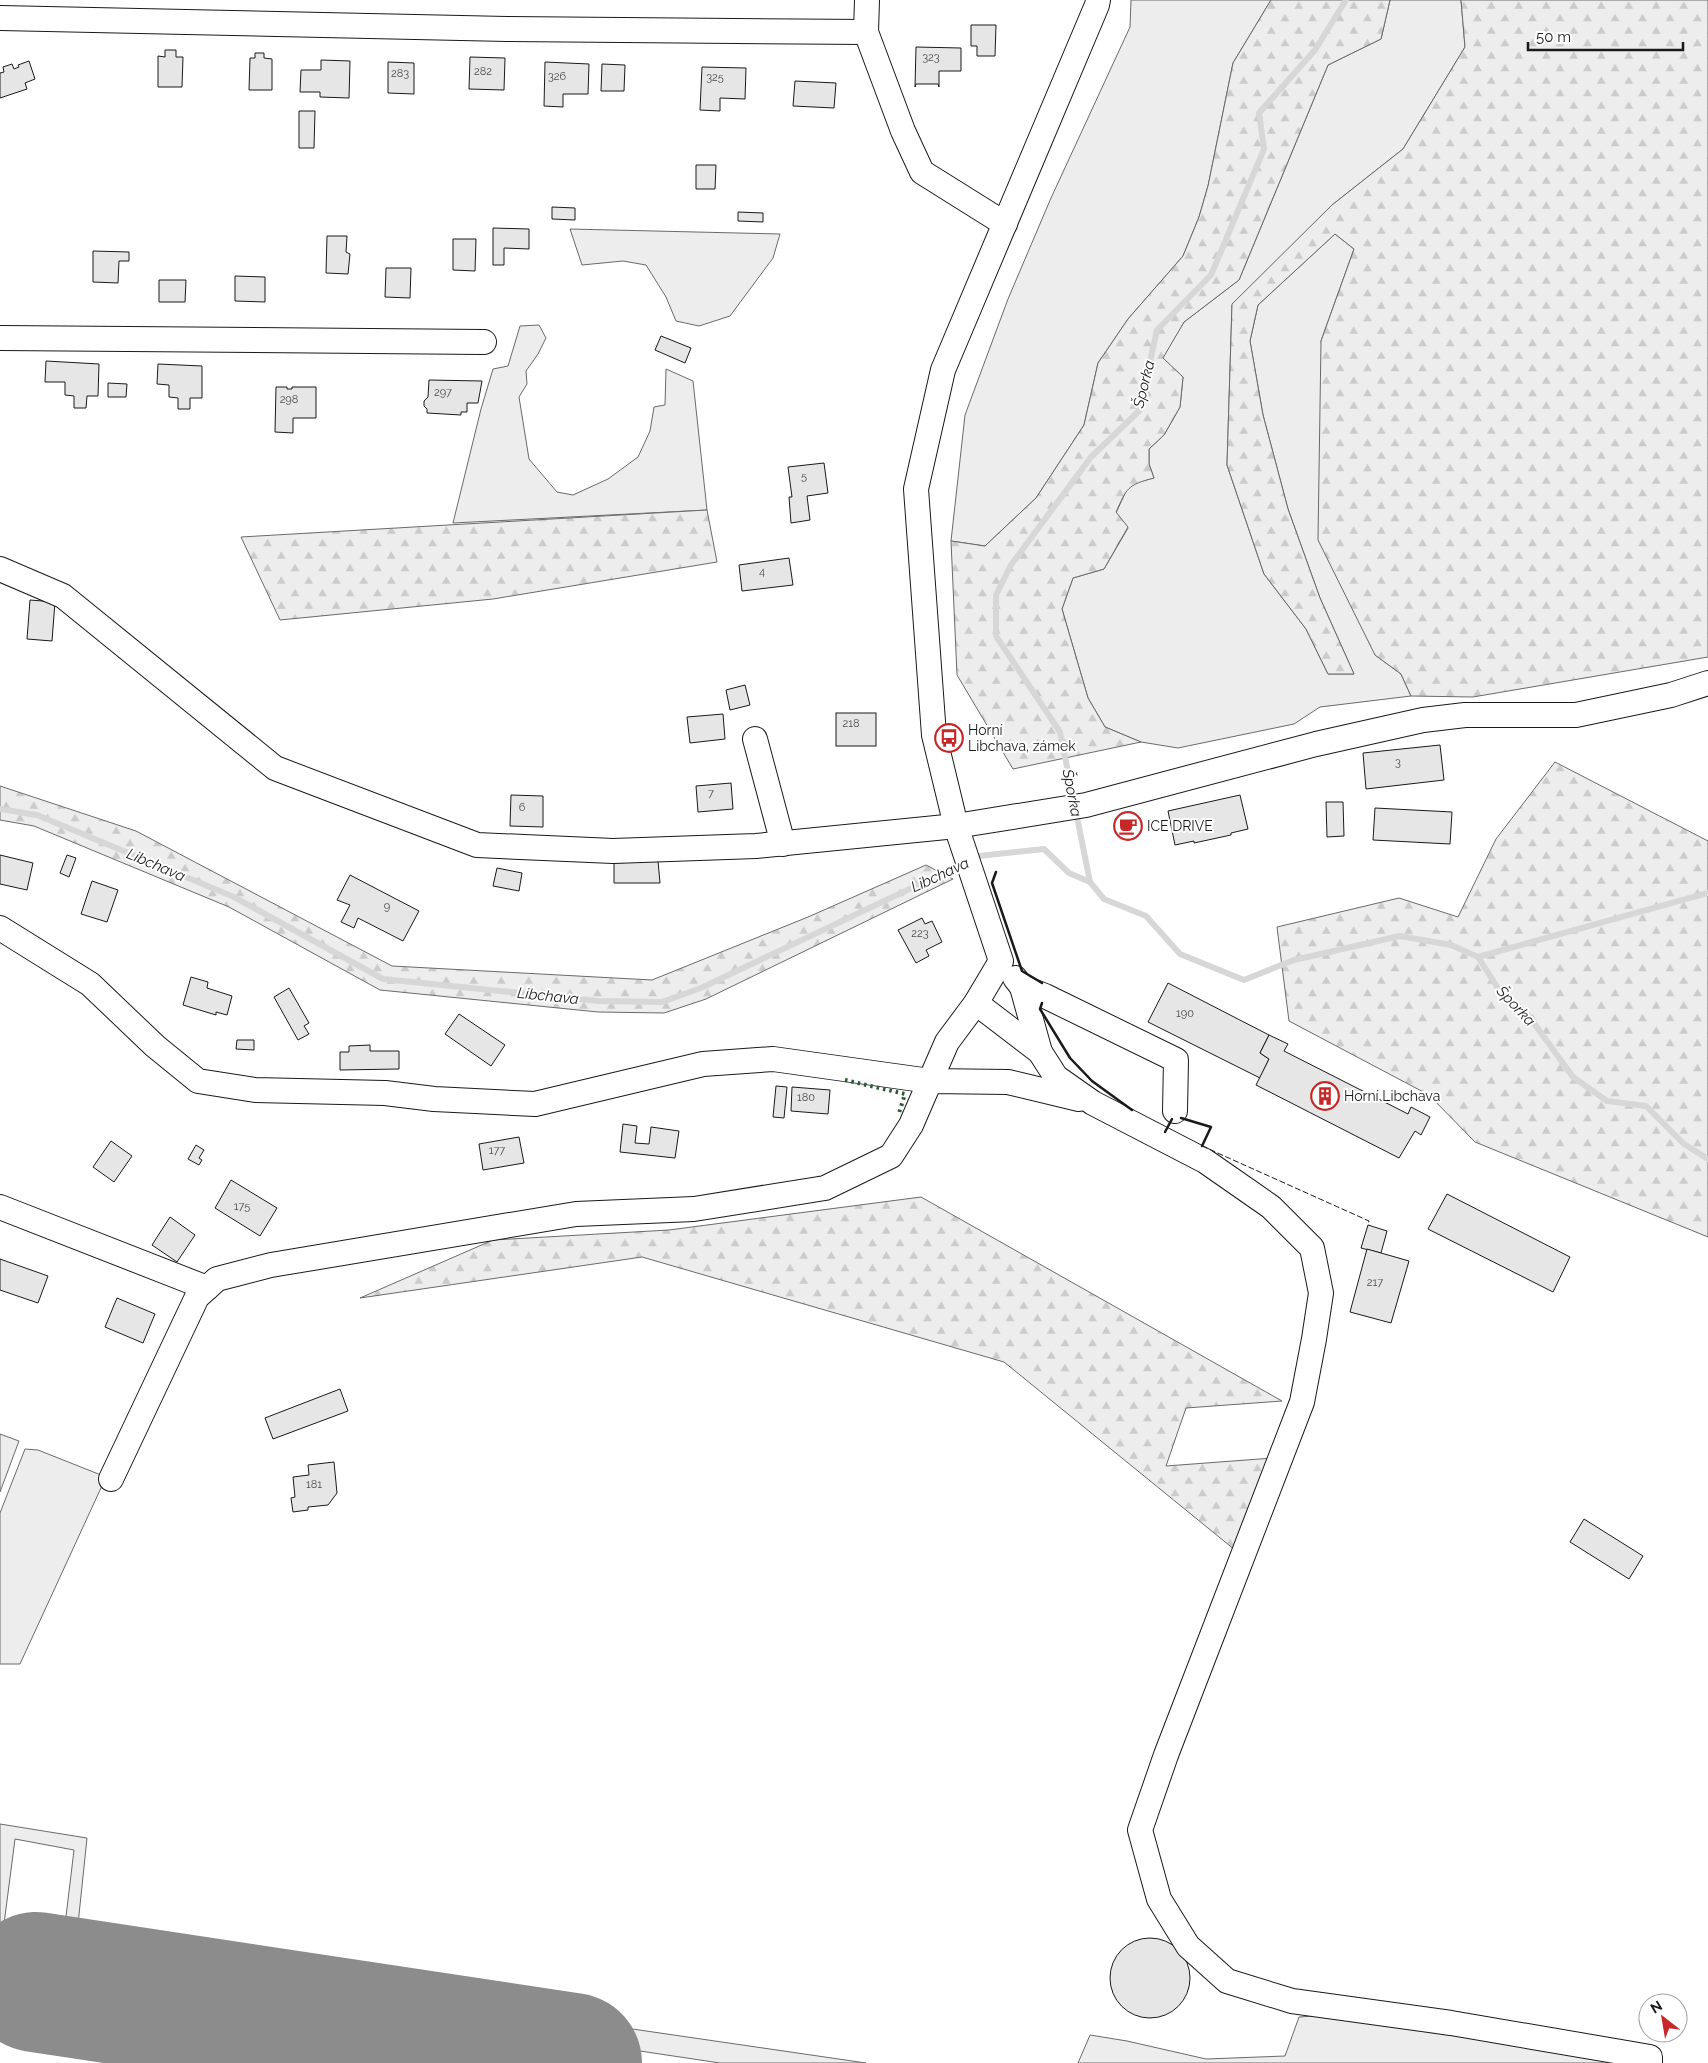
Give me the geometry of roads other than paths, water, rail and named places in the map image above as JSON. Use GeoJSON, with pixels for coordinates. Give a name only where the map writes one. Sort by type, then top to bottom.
{"type":"FeatureCollection","features":[{"type":"Feature","properties":{"kind":"street"},"geometry":{"type":"LineString","coordinates":[[868,0],[866,32],[903,131],[922,172],[1005,224]]}},
{"type":"Feature","properties":{"kind":"street"},"geometry":{"type":"LineString","coordinates":[[1098,0],[943,370],[916,489],[934,735],[956,826],[1001,961],[1022,987],[1040,1052],[1056,1077],[1093,1103],[1205,1161],[1271,1207],[1312,1248],[1321,1293],[1302,1402],[1166,1754],[1140,1830],[1159,1900],[1188,1946],[1227,1981],[1292,2001],[1451,2023],[1650,2057],[1650,2063]]}},
{"type":"Feature","properties":{"kind":"street"},"geometry":{"type":"LineString","coordinates":[[0,18],[507,29],[866,32]]}},
{"type":"Feature","properties":{"kind":"street"},"geometry":{"type":"LineString","coordinates":[[0,338],[484,342]]}},
{"type":"Feature","properties":{"kind":"street"},"geometry":{"type":"LineString","coordinates":[[0,569],[63,596],[276,768],[477,845],[613,851],[783,844],[956,826],[1075,808],[1316,744],[1423,720],[1465,715],[1576,715],[1671,695],[1708,683]]}},
{"type":"Feature","properties":{"kind":"street"},"geometry":{"type":"LineString","coordinates":[[755,739],[783,844]]}},
{"type":"Feature","properties":{"kind":"street"},"geometry":{"type":"LineString","coordinates":[[0,928],[90,984],[155,1046],[198,1081],[255,1090],[385,1093],[434,1099],[535,1104],[703,1064],[773,1059],[930,1081],[1008,1082],[1093,1103]]}},
{"type":"Feature","properties":{"kind":"street"},"geometry":{"type":"LineString","coordinates":[[111,1479],[197,1297],[217,1279],[271,1264],[576,1214],[694,1209],[825,1188],[891,1156],[911,1125],[947,1042],[976,1003],[1001,961]]}},
{"type":"Feature","properties":{"kind":"street"},"geometry":{"type":"LineString","coordinates":[[1022,987],[1045,996],[1176,1060],[1175,1111]]}},
{"type":"Feature","properties":{"kind":"street"},"geometry":{"type":"LineString","coordinates":[[976,1003],[1040,1052]]}},
{"type":"Feature","properties":{"kind":"street"},"geometry":{"type":"LineString","coordinates":[[0,1207],[207,1288]]}},
{"type":"Feature","properties":{"kind":"waterway","name":"Šporka"},"geometry":{"type":"LineString","coordinates":[[1074,802],[1060,732],[996,636],[996,595],[1011,565],[1091,457],[1139,411],[1157,330],[1211,275],[1264,149],[1259,113],[1315,50],[1346,0]]}},
{"type":"Feature","properties":{"kind":"waterway","name":"Libchava"},"geometry":{"type":"LineString","coordinates":[[0,809],[37,815],[234,897],[383,979],[598,1001],[662,1002],[701,988],[979,856],[1044,849],[1069,873],[1090,882]]}},
{"type":"Feature","properties":{"kind":"waterway","name":"Šporka"},"geometry":{"type":"LineString","coordinates":[[1076,812],[1090,882],[1104,899],[1146,916],[1180,954],[1244,980],[1294,960],[1400,936],[1451,945],[1478,957],[1503,996],[1528,1015],[1573,1077],[1607,1101],[1646,1106],[1684,1144],[1708,1159]]}},
{"type":"Feature","properties":{"kind":"waterway"},"geometry":{"type":"LineString","coordinates":[[1478,957],[1708,893]]}},
{"type":"Feature","properties":{"kind":"place","name":"Horní Libchava, zámek"},"geometry":{"type":"Point","coordinates":[949,738]}},
{"type":"Feature","properties":{"kind":"place","name":"ICE DRIVE"},"geometry":{"type":"Point","coordinates":[1128,826]}},
{"type":"Feature","properties":{"kind":"place","name":"Horní Libchava"},"geometry":{"type":"Point","coordinates":[1325,1096]}}]}
